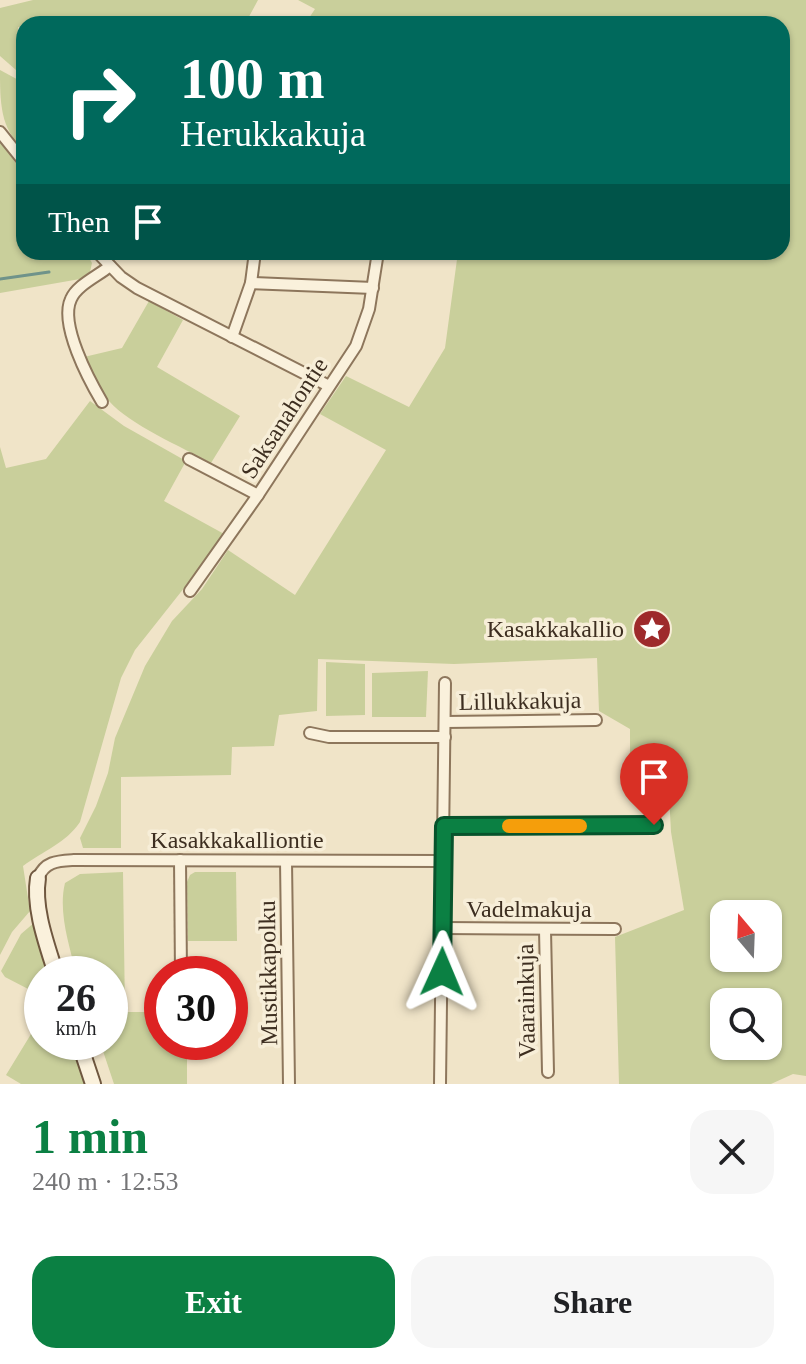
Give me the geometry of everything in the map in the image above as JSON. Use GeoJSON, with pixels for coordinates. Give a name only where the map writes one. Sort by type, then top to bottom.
{"type":"FeatureCollection","features":[{"type":"Feature","properties":{"kind":"street"},"geometry":{"type":"LineString","coordinates":[[0,132],[16,151]]}},
{"type":"Feature","properties":{"kind":"street"},"geometry":{"type":"LineString","coordinates":[[104,260],[137,288],[329,386]]}},
{"type":"Feature","properties":{"kind":"street"},"geometry":{"type":"LineString","coordinates":[[232,337],[251,283],[254,260]]}},
{"type":"Feature","properties":{"kind":"street","name":"Saksanahontie"},"geometry":{"type":"LineString","coordinates":[[190,591],[258,495],[356,346],[369,309],[377,260]]}},
{"type":"Feature","properties":{"kind":"street"},"geometry":{"type":"LineString","coordinates":[[102,402],[86,375],[68,313],[70,301],[77,290],[110,266]]}},
{"type":"Feature","properties":{"kind":"street"},"geometry":{"type":"LineString","coordinates":[[251,283],[373,288]]}},
{"type":"Feature","properties":{"kind":"street"},"geometry":{"type":"LineString","coordinates":[[189,459],[258,495]]}},
{"type":"Feature","properties":{"kind":"street"},"geometry":{"type":"LineString","coordinates":[[440,1084],[445,683]]}},
{"type":"Feature","properties":{"kind":"street","name":"Lillukkakuja"},"geometry":{"type":"LineString","coordinates":[[445,722],[596,720]]}},
{"type":"Feature","properties":{"kind":"street"},"geometry":{"type":"LineString","coordinates":[[310,733],[329,737],[445,737]]}},
{"type":"Feature","properties":{"kind":"street"},"geometry":{"type":"LineString","coordinates":[[444,826],[654,825]]}},
{"type":"Feature","properties":{"kind":"street","name":"Kasakkakalliontie"},"geometry":{"type":"LineString","coordinates":[[38,878],[46,865],[63,860],[443,861]]}},
{"type":"Feature","properties":{"kind":"street"},"geometry":{"type":"LineString","coordinates":[[180,860],[181,956]]}},
{"type":"Feature","properties":{"kind":"street","name":"Mustikkapolku"},"geometry":{"type":"LineString","coordinates":[[286,861],[289,1084]]}},
{"type":"Feature","properties":{"kind":"street"},"geometry":{"type":"LineString","coordinates":[[38,878],[40,914],[51,956]]}},
{"type":"Feature","properties":{"kind":"street","name":"Vadelmakuja"},"geometry":{"type":"LineString","coordinates":[[443,928],[615,929]]}},
{"type":"Feature","properties":{"kind":"street","name":"Vaarainkuja"},"geometry":{"type":"LineString","coordinates":[[545,930],[548,1072]]}},
{"type":"Feature","properties":{"kind":"street"},"geometry":{"type":"LineString","coordinates":[[85,1060],[93,1084]]}},
{"type":"Feature","properties":{"kind":"green space"},"geometry":{"type":"Polygon","coordinates":[[[33,0],[258,0],[249,16],[16,16],[16,70],[0,56],[0,8],[33,0]]]}},
{"type":"Feature","properties":{"kind":"green space"},"geometry":{"type":"Polygon","coordinates":[[[298,0],[806,0],[806,1076],[793,1074],[771,1084],[619,1084],[615,937],[684,910],[671,832],[668,775],[630,777],[630,729],[599,711],[597,658],[454,664],[318,659],[317,711],[279,715],[274,746],[232,747],[231,775],[121,777],[121,848],[83,848],[80,838],[108,773],[115,738],[145,666],[172,621],[202,589],[228,550],[295,595],[386,450],[320,414],[346,376],[409,407],[445,348],[457,260],[790,260],[790,16],[310,16],[315,9],[298,0]]]}},
{"type":"Feature","properties":{"kind":"green space"},"geometry":{"type":"Polygon","coordinates":[[[0,70],[16,79],[16,141],[6,124],[1,104],[0,70]]]}},
{"type":"Feature","properties":{"kind":"green space"},"geometry":{"type":"Polygon","coordinates":[[[0,142],[16,163],[16,260],[90,260],[92,263],[90,272],[80,279],[0,293],[0,142]]]}},
{"type":"Feature","properties":{"kind":"green space"},"geometry":{"type":"Polygon","coordinates":[[[149,301],[183,320],[157,367],[240,416],[211,463],[118,410],[101,391],[84,357],[122,348],[149,301]]]}},
{"type":"Feature","properties":{"kind":"green space"},"geometry":{"type":"Polygon","coordinates":[[[90,401],[124,426],[186,461],[164,501],[226,535],[135,650],[121,678],[80,822],[61,841],[23,866],[30,911],[12,932],[0,955],[0,447],[6,468],[46,459],[90,401]]]}},
{"type":"Feature","properties":{"kind":"green space"},"geometry":{"type":"Polygon","coordinates":[[[326,662],[365,664],[365,715],[326,716],[326,662]]]}},
{"type":"Feature","properties":{"kind":"green space"},"geometry":{"type":"Polygon","coordinates":[[[428,671],[426,717],[372,717],[372,673],[428,671]]]}},
{"type":"Feature","properties":{"kind":"green space"},"geometry":{"type":"Polygon","coordinates":[[[123,872],[124,956],[72,956],[63,894],[65,883],[80,874],[123,872]]]}},
{"type":"Feature","properties":{"kind":"green space"},"geometry":{"type":"Polygon","coordinates":[[[195,872],[236,872],[237,941],[188,941],[187,882],[195,872]]]}},
{"type":"Feature","properties":{"kind":"green space"},"geometry":{"type":"Polygon","coordinates":[[[35,922],[44,956],[24,956],[24,987],[5,977],[1,971],[21,934],[35,922]]]}},
{"type":"Feature","properties":{"kind":"green space"},"geometry":{"type":"Polygon","coordinates":[[[128,1012],[144,1012],[144,1060],[187,1060],[187,1084],[114,1084],[106,1060],[128,1060],[128,1012]]]}},
{"type":"Feature","properties":{"kind":"green space"},"geometry":{"type":"Polygon","coordinates":[[[24,1046],[24,1060],[77,1060],[84,1084],[21,1084],[6,1075],[24,1046]]]}},
{"type":"Feature","properties":{"kind":"waterway"},"geometry":{"type":"LineString","coordinates":[[0,279],[49,272]]}},
{"type":"Feature","properties":{"kind":"slow traffic"},"geometry":{"type":"LineString","coordinates":[[509,826],[580,826]]}},
{"type":"Feature","properties":{"kind":"place","name":"Kasakkakallio"},"geometry":{"type":"Point","coordinates":[652,629]}},
{"type":"Feature","properties":{"kind":"route"},"geometry":{"type":"LineString","coordinates":[[442,972],[444,826],[654,825]]}}]}
